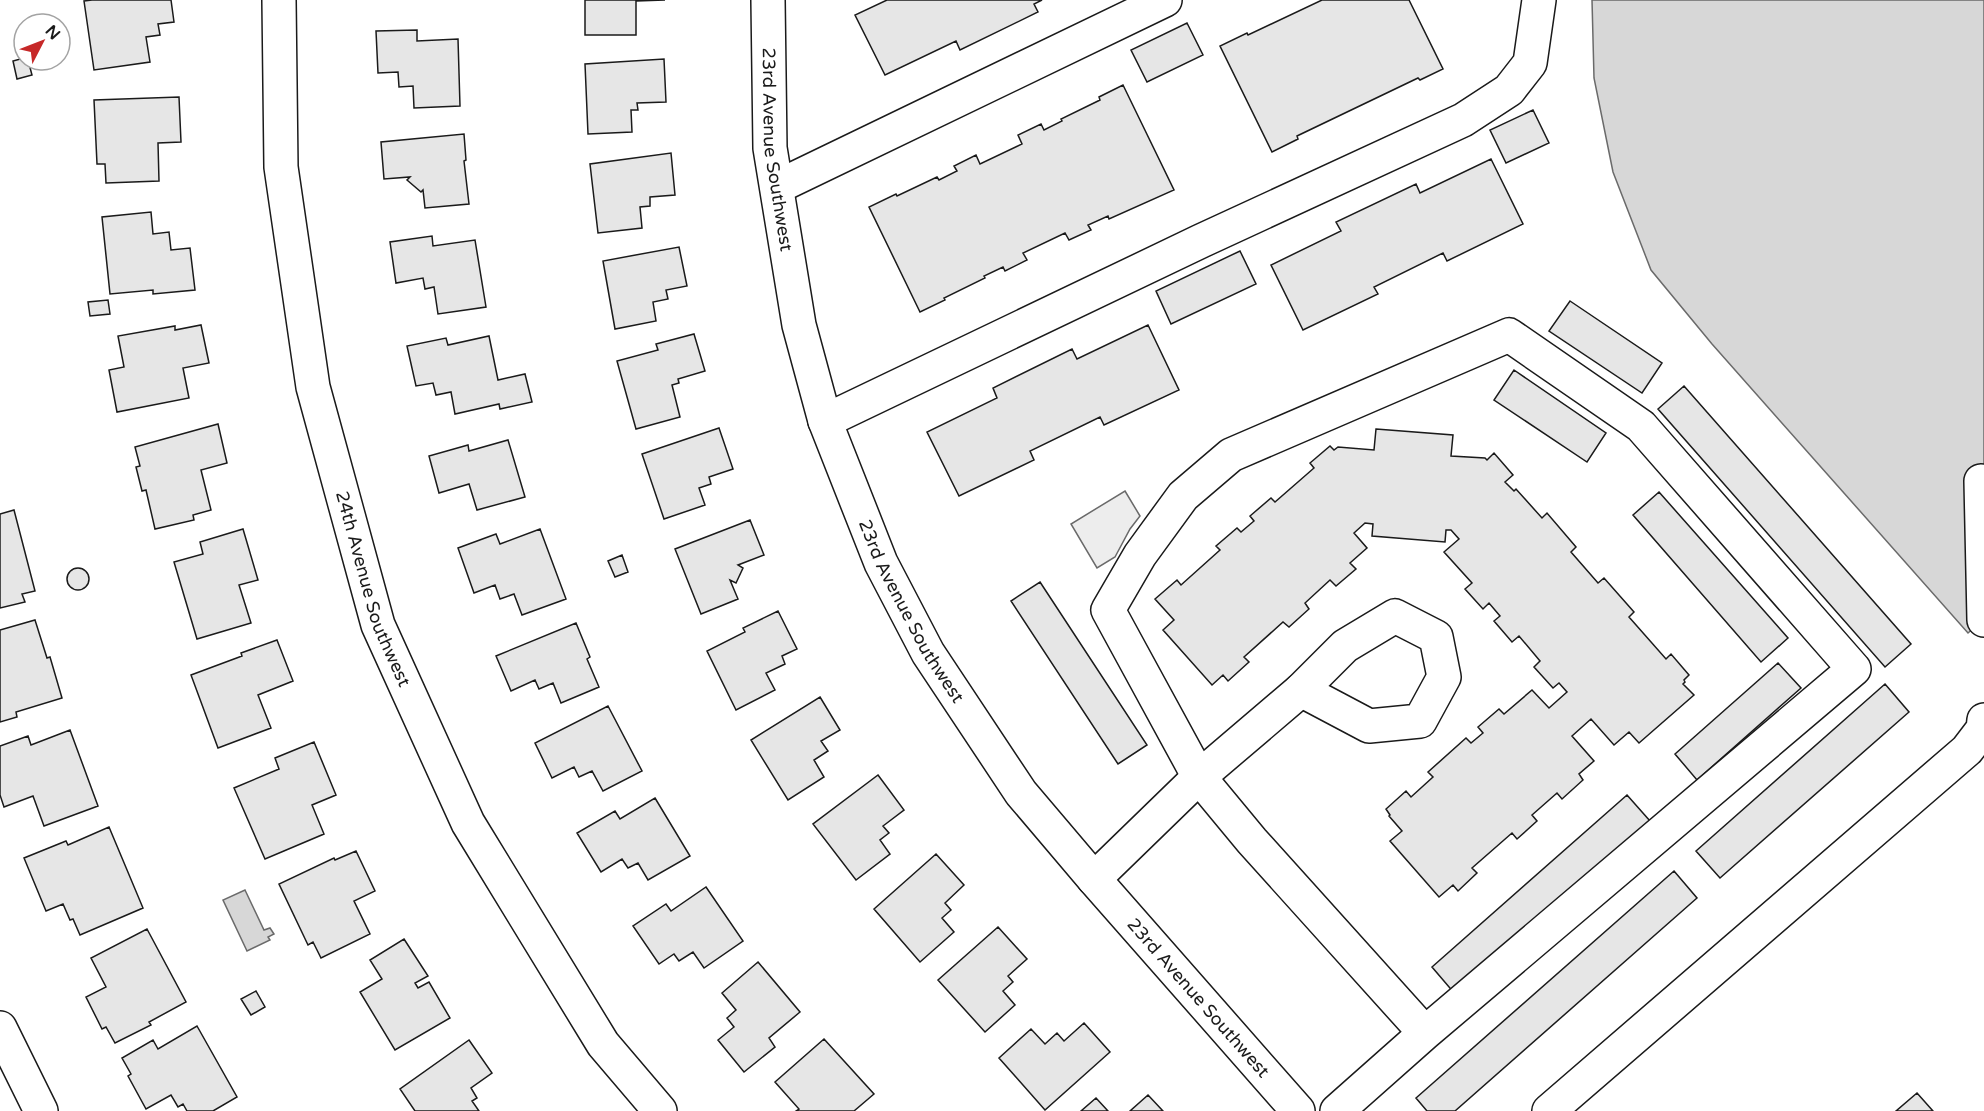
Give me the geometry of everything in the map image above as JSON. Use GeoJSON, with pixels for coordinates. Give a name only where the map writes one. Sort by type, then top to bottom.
{"type":"FeatureCollection","features":[{"type":"Feature","properties":{"kind":"street","name":"24th Avenue Southwest"},"geometry":{"type":"LineString","coordinates":[[279,0],[281,167],[313,387],[378,625],[468,823],[603,1044],[660,1111]]}},
{"type":"Feature","properties":{"kind":"street","name":"23rd Avenue Southwest"},"geometry":{"type":"LineString","coordinates":[[768,0],[770,148],[799,326],[825,421],[881,563],[928,653],[1021,793],[1298,1111]]}},
{"type":"Feature","properties":{"kind":"street"},"geometry":{"type":"LineString","coordinates":[[777,187],[1165,0]]}},
{"type":"Feature","properties":{"kind":"street"},"geometry":{"type":"LineString","coordinates":[[825,421],[1201,241],[1463,120],[1509,90],[1530,63],[1539,0]]}},
{"type":"Feature","properties":{"kind":"street"},"geometry":{"type":"LineString","coordinates":[[1337,1111],[1425,1033],[1854,669],[1641,426],[1509,335],[1231,455],[1183,496],[1140,555],[1108,610],[1199,777],[1252,841],[1425,1033]]}},
{"type":"Feature","properties":{"kind":"street"},"geometry":{"type":"LineString","coordinates":[[1981,481],[1984,620]]}},
{"type":"Feature","properties":{"kind":"street"},"geometry":{"type":"LineString","coordinates":[[1094,879],[1199,777],[1301,690]]}},
{"type":"Feature","properties":{"kind":"street"},"geometry":{"type":"LineString","coordinates":[[1549,1111],[1967,750],[1983,729],[1984,720]]}},
{"type":"Feature","properties":{"kind":"street"},"geometry":{"type":"LineString","coordinates":[[0,1028],[41,1111]]}},
{"type":"Feature","properties":{"kind":"shaded area"},"geometry":{"type":"Polygon","coordinates":[[[1592,0],[1984,0],[1984,619],[1968,633],[1712,344],[1651,270],[1613,172],[1594,78],[1592,0]]]}},
{"type":"Feature","properties":{"kind":"shaded area"},"geometry":{"type":"Polygon","coordinates":[[[1125,491],[1140,516],[1115,557],[1097,568],[1071,524],[1125,491]]]}},
{"type":"Feature","properties":{"kind":"shaded area"},"geometry":{"type":"Polygon","coordinates":[[[245,890],[264,930],[270,928],[274,934],[268,937],[270,940],[247,951],[223,900],[245,890]]]}},
{"type":"Feature","properties":{"kind":"building"},"geometry":{"type":"Polygon","coordinates":[[[171,0],[174,22],[158,24],[160,35],[146,37],[150,62],[94,70],[84,1],[171,0]]]}},
{"type":"Feature","properties":{"kind":"building"},"geometry":{"type":"Polygon","coordinates":[[[585,0],[665,0],[636,1],[636,35],[585,35],[585,0]]]}},
{"type":"Feature","properties":{"kind":"building"},"geometry":{"type":"Polygon","coordinates":[[[887,0],[1042,0],[1034,4],[1038,12],[960,50],[956,41],[885,75],[855,15],[887,0]]]}},
{"type":"Feature","properties":{"kind":"building"},"geometry":{"type":"Polygon","coordinates":[[[1322,0],[1409,0],[1443,69],[1420,80],[1418,78],[1297,136],[1298,139],[1272,152],[1220,46],[1322,0]]]}},
{"type":"Feature","properties":{"kind":"building"},"geometry":{"type":"Polygon","coordinates":[[[1187,23],[1203,55],[1147,82],[1131,50],[1187,23]]]}},
{"type":"Feature","properties":{"kind":"building"},"geometry":{"type":"Polygon","coordinates":[[[417,30],[417,41],[458,39],[460,106],[414,108],[413,86],[399,87],[398,72],[378,73],[376,31],[417,30]]]}},
{"type":"Feature","properties":{"kind":"building"},"geometry":{"type":"Polygon","coordinates":[[[664,59],[666,102],[637,103],[638,110],[631,110],[632,132],[588,134],[585,64],[664,59]]]}},
{"type":"Feature","properties":{"kind":"building"},"geometry":{"type":"Polygon","coordinates":[[[15,72],[31,72],[32,75],[17,79],[15,72]]]}},
{"type":"Feature","properties":{"kind":"building"},"geometry":{"type":"Polygon","coordinates":[[[1123,85],[1174,190],[1109,219],[1108,216],[1088,225],[1091,230],[1069,240],[1065,233],[1023,253],[1027,260],[1005,271],[1003,267],[984,276],[985,278],[920,312],[869,207],[937,177],[939,180],[957,171],[954,166],[976,155],[980,164],[1022,144],[1018,135],[1041,124],[1044,130],[1123,85]]]}},
{"type":"Feature","properties":{"kind":"building"},"geometry":{"type":"Polygon","coordinates":[[[179,97],[181,142],[158,143],[159,181],[106,183],[105,164],[97,164],[94,100],[179,97]]]}},
{"type":"Feature","properties":{"kind":"building"},"geometry":{"type":"Polygon","coordinates":[[[1533,110],[1549,143],[1506,163],[1490,130],[1533,110]]]}},
{"type":"Feature","properties":{"kind":"building"},"geometry":{"type":"Polygon","coordinates":[[[464,134],[466,160],[464,161],[469,204],[425,208],[423,190],[421,192],[407,180],[410,177],[384,179],[381,142],[464,134]]]}},
{"type":"Feature","properties":{"kind":"building"},"geometry":{"type":"Polygon","coordinates":[[[671,153],[675,195],[650,197],[650,206],[640,207],[642,228],[598,233],[590,164],[671,153]]]}},
{"type":"Feature","properties":{"kind":"building"},"geometry":{"type":"Polygon","coordinates":[[[1491,159],[1523,224],[1447,261],[1443,253],[1374,287],[1378,294],[1303,330],[1271,265],[1341,231],[1336,222],[1416,184],[1420,193],[1491,159]]]}},
{"type":"Feature","properties":{"kind":"building"},"geometry":{"type":"Polygon","coordinates":[[[151,212],[153,234],[169,232],[171,250],[190,248],[195,290],[153,294],[153,290],[110,294],[102,217],[151,212]]]}},
{"type":"Feature","properties":{"kind":"building"},"geometry":{"type":"Polygon","coordinates":[[[432,236],[433,246],[475,240],[486,307],[438,314],[434,287],[425,289],[423,278],[396,283],[390,242],[432,236]]]}},
{"type":"Feature","properties":{"kind":"building"},"geometry":{"type":"Polygon","coordinates":[[[679,247],[687,286],[666,290],[668,299],[653,302],[656,321],[615,329],[603,261],[679,247]]]}},
{"type":"Feature","properties":{"kind":"building"},"geometry":{"type":"Polygon","coordinates":[[[1240,251],[1256,284],[1171,324],[1156,291],[1240,251]]]}},
{"type":"Feature","properties":{"kind":"building"},"geometry":{"type":"Polygon","coordinates":[[[108,300],[110,314],[90,316],[88,302],[108,300]]]}},
{"type":"Feature","properties":{"kind":"building"},"geometry":{"type":"Polygon","coordinates":[[[1570,301],[1662,363],[1642,393],[1549,331],[1570,301]]]}},
{"type":"Feature","properties":{"kind":"building"},"geometry":{"type":"Polygon","coordinates":[[[201,325],[209,363],[183,368],[189,398],[117,412],[109,370],[124,367],[118,336],[175,326],[175,330],[201,325]]]}},
{"type":"Feature","properties":{"kind":"building"},"geometry":{"type":"Polygon","coordinates":[[[1148,325],[1179,390],[1104,425],[1100,417],[1030,451],[1034,460],[959,496],[927,432],[997,398],[993,388],[1072,349],[1077,359],[1148,325]]]}},
{"type":"Feature","properties":{"kind":"building"},"geometry":{"type":"Polygon","coordinates":[[[694,334],[705,371],[678,379],[679,383],[672,385],[680,417],[636,429],[617,361],[658,350],[656,344],[694,334]]]}},
{"type":"Feature","properties":{"kind":"building"},"geometry":{"type":"Polygon","coordinates":[[[489,336],[498,380],[525,374],[532,402],[500,409],[499,404],[455,414],[451,392],[436,395],[433,383],[416,386],[407,346],[446,338],[448,345],[489,336]]]}},
{"type":"Feature","properties":{"kind":"building"},"geometry":{"type":"Polygon","coordinates":[[[1514,370],[1606,433],[1587,462],[1494,400],[1514,370]]]}},
{"type":"Feature","properties":{"kind":"building"},"geometry":{"type":"Polygon","coordinates":[[[1684,386],[1911,644],[1885,667],[1658,409],[1684,386]]]}},
{"type":"Feature","properties":{"kind":"building"},"geometry":{"type":"Polygon","coordinates":[[[218,424],[227,463],[201,470],[211,510],[193,515],[194,520],[155,529],[146,490],[142,491],[136,467],[140,466],[135,447],[218,424]]]}},
{"type":"Feature","properties":{"kind":"building"},"geometry":{"type":"Polygon","coordinates":[[[719,428],[733,469],[709,477],[711,484],[699,488],[705,505],[664,519],[642,454],[719,428]]]}},
{"type":"Feature","properties":{"kind":"building"},"geometry":{"type":"Polygon","coordinates":[[[1376,429],[1453,435],[1451,456],[1487,460],[1494,453],[1513,475],[1505,482],[1514,491],[1516,489],[1542,518],[1547,513],[1576,547],[1571,552],[1598,583],[1604,578],[1634,612],[1629,617],[1666,659],[1671,654],[1689,675],[1683,684],[1694,695],[1639,743],[1629,732],[1614,745],[1591,719],[1572,736],[1594,761],[1579,774],[1583,780],[1562,799],[1557,793],[1532,815],[1537,821],[1517,839],[1512,833],[1472,868],[1477,873],[1458,891],[1453,885],[1439,897],[1390,841],[1402,831],[1386,809],[1406,791],[1411,797],[1433,777],[1428,772],[1466,738],[1471,743],[1483,733],[1478,727],[1499,709],[1504,714],[1532,690],[1549,708],[1567,692],[1559,683],[1553,688],[1534,667],[1540,661],[1519,636],[1512,642],[1494,621],[1500,616],[1489,603],[1483,609],[1465,589],[1472,583],[1444,552],[1459,539],[1451,530],[1446,530],[1445,542],[1372,536],[1373,524],[1365,523],[1354,533],[1367,548],[1350,563],[1356,569],[1336,586],[1330,580],[1305,603],[1309,609],[1289,627],[1283,622],[1244,657],[1249,662],[1228,681],[1223,675],[1212,685],[1163,630],[1174,620],[1155,599],[1177,580],[1181,585],[1220,550],[1216,546],[1237,528],[1241,532],[1254,521],[1250,516],[1271,498],[1275,502],[1314,468],[1310,463],[1330,446],[1334,450],[1338,447],[1374,450],[1376,429]]]}},
{"type":"Feature","properties":{"kind":"building"},"geometry":{"type":"Polygon","coordinates":[[[508,440],[525,497],[477,510],[469,484],[439,493],[429,456],[468,445],[469,451],[508,440]]]}},
{"type":"Feature","properties":{"kind":"building"},"geometry":{"type":"Polygon","coordinates":[[[1659,492],[1788,638],[1761,662],[1633,515],[1659,492]]]}},
{"type":"Feature","properties":{"kind":"building"},"geometry":{"type":"Polygon","coordinates":[[[14,510],[35,591],[22,594],[25,602],[0,608],[0,514],[14,510]]]}},
{"type":"Feature","properties":{"kind":"building"},"geometry":{"type":"Polygon","coordinates":[[[750,520],[764,555],[738,565],[743,568],[736,583],[730,580],[738,599],[701,614],[675,549],[750,520]]]}},
{"type":"Feature","properties":{"kind":"building"},"geometry":{"type":"Polygon","coordinates":[[[243,529],[258,580],[239,585],[251,623],[197,639],[174,562],[203,554],[200,542],[243,529]]]}},
{"type":"Feature","properties":{"kind":"building"},"geometry":{"type":"Polygon","coordinates":[[[540,529],[566,599],[522,615],[514,594],[500,599],[495,585],[474,593],[458,548],[496,534],[500,544],[540,529]]]}},
{"type":"Feature","properties":{"kind":"building"},"geometry":{"type":"Polygon","coordinates":[[[622,555],[628,572],[615,577],[608,561],[622,555]]]}},
{"type":"Feature","properties":{"kind":"building"},"geometry":{"type":"Polygon","coordinates":[[[78,568],[86,571],[89,579],[86,587],[78,590],[70,587],[67,579],[70,571],[78,568]]]}},
{"type":"Feature","properties":{"kind":"building"},"geometry":{"type":"Polygon","coordinates":[[[1040,582],[1147,745],[1118,764],[1011,601],[1040,582]]]}},
{"type":"Feature","properties":{"kind":"building"},"geometry":{"type":"Polygon","coordinates":[[[778,611],[797,649],[782,656],[785,664],[766,673],[775,690],[736,710],[707,651],[745,632],[743,628],[778,611]]]}},
{"type":"Feature","properties":{"kind":"building"},"geometry":{"type":"Polygon","coordinates":[[[35,620],[47,658],[50,657],[62,698],[16,712],[17,717],[0,722],[0,630],[35,620]]]}},
{"type":"Feature","properties":{"kind":"building"},"geometry":{"type":"Polygon","coordinates":[[[576,623],[590,657],[587,659],[599,687],[561,703],[553,683],[539,689],[535,680],[511,691],[496,656],[576,623]]]}},
{"type":"Feature","properties":{"kind":"building"},"geometry":{"type":"Polygon","coordinates":[[[277,640],[293,681],[258,695],[271,728],[218,748],[191,675],[277,640]]]}},
{"type":"Feature","properties":{"kind":"building"},"geometry":{"type":"Polygon","coordinates":[[[1778,663],[1801,688],[1697,780],[1675,754],[1778,663]]]}},
{"type":"Feature","properties":{"kind":"building"},"geometry":{"type":"Polygon","coordinates":[[[1885,684],[1909,712],[1720,878],[1696,851],[1885,684]]]}},
{"type":"Feature","properties":{"kind":"building"},"geometry":{"type":"Polygon","coordinates":[[[820,697],[840,730],[821,741],[828,751],[814,760],[824,777],[788,800],[751,740],[820,697]]]}},
{"type":"Feature","properties":{"kind":"building"},"geometry":{"type":"Polygon","coordinates":[[[608,706],[642,771],[603,791],[592,771],[579,777],[574,767],[552,778],[535,743],[608,706]]]}},
{"type":"Feature","properties":{"kind":"building"},"geometry":{"type":"Polygon","coordinates":[[[70,730],[98,806],[44,826],[33,796],[4,807],[0,795],[0,746],[28,736],[31,745],[70,730]]]}},
{"type":"Feature","properties":{"kind":"building"},"geometry":{"type":"Polygon","coordinates":[[[314,742],[336,795],[312,805],[324,834],[265,859],[234,788],[279,769],[275,758],[314,742]]]}},
{"type":"Feature","properties":{"kind":"building"},"geometry":{"type":"Polygon","coordinates":[[[878,775],[904,810],[883,826],[889,833],[880,840],[890,854],[856,880],[813,824],[878,775]]]}},
{"type":"Feature","properties":{"kind":"building"},"geometry":{"type":"Polygon","coordinates":[[[1627,795],[1650,821],[1455,994],[1432,967],[1627,795]]]}},
{"type":"Feature","properties":{"kind":"building"},"geometry":{"type":"Polygon","coordinates":[[[655,798],[690,856],[648,880],[638,863],[628,868],[622,859],[601,872],[577,833],[615,811],[620,819],[655,798]]]}},
{"type":"Feature","properties":{"kind":"building"},"geometry":{"type":"Polygon","coordinates":[[[109,827],[143,908],[80,935],[63,904],[46,911],[24,858],[66,841],[68,845],[109,827]]]}},
{"type":"Feature","properties":{"kind":"building"},"geometry":{"type":"Polygon","coordinates":[[[356,851],[375,891],[354,901],[370,934],[321,958],[313,942],[308,945],[279,884],[334,858],[335,860],[356,851]]]}},
{"type":"Feature","properties":{"kind":"building"},"geometry":{"type":"Polygon","coordinates":[[[936,854],[964,885],[945,903],[951,910],[942,918],[954,932],[920,962],[874,909],[936,854]]]}},
{"type":"Feature","properties":{"kind":"building"},"geometry":{"type":"Polygon","coordinates":[[[1674,871],[1697,898],[1455,1111],[1427,1111],[1416,1098],[1674,871]]]}},
{"type":"Feature","properties":{"kind":"building"},"geometry":{"type":"Polygon","coordinates":[[[706,887],[743,941],[704,968],[693,952],[679,961],[674,954],[659,964],[633,926],[666,904],[671,911],[706,887]]]}},
{"type":"Feature","properties":{"kind":"building"},"geometry":{"type":"Polygon","coordinates":[[[998,927],[1027,959],[1008,976],[1013,982],[1003,991],[1015,1005],[985,1032],[938,980],[998,927]]]}},
{"type":"Feature","properties":{"kind":"building"},"geometry":{"type":"Polygon","coordinates":[[[147,929],[186,1002],[149,1022],[151,1025],[115,1043],[106,1027],[102,1029],[86,997],[106,987],[91,958],[147,929]]]}},
{"type":"Feature","properties":{"kind":"building"},"geometry":{"type":"Polygon","coordinates":[[[404,939],[428,976],[415,983],[418,988],[429,982],[450,1018],[395,1050],[360,992],[382,979],[370,960],[404,939]]]}},
{"type":"Feature","properties":{"kind":"building"},"geometry":{"type":"Polygon","coordinates":[[[758,962],[800,1012],[769,1038],[775,1047],[744,1072],[718,1040],[734,1027],[727,1018],[736,1010],[722,993],[758,962]]]}},
{"type":"Feature","properties":{"kind":"building"},"geometry":{"type":"Polygon","coordinates":[[[256,991],[265,1007],[251,1015],[241,999],[256,991]]]}},
{"type":"Feature","properties":{"kind":"building"},"geometry":{"type":"Polygon","coordinates":[[[1084,1023],[1110,1052],[1045,1110],[999,1058],[1031,1029],[1045,1044],[1057,1033],[1064,1041],[1084,1023]]]}},
{"type":"Feature","properties":{"kind":"building"},"geometry":{"type":"Polygon","coordinates":[[[197,1026],[237,1097],[213,1111],[187,1111],[183,1104],[178,1107],[171,1095],[146,1109],[128,1076],[131,1074],[122,1058],[153,1040],[158,1049],[197,1026]]]}},
{"type":"Feature","properties":{"kind":"building"},"geometry":{"type":"Polygon","coordinates":[[[824,1039],[874,1094],[854,1111],[796,1111],[799,1109],[775,1082],[824,1039]]]}},
{"type":"Feature","properties":{"kind":"building"},"geometry":{"type":"Polygon","coordinates":[[[469,1040],[492,1073],[471,1088],[477,1098],[472,1101],[479,1111],[415,1111],[400,1089],[469,1040]]]}},
{"type":"Feature","properties":{"kind":"building"},"geometry":{"type":"Polygon","coordinates":[[[1917,1093],[1933,1111],[1896,1111],[1917,1093]]]}},
{"type":"Feature","properties":{"kind":"building"},"geometry":{"type":"Polygon","coordinates":[[[1148,1095],[1163,1111],[1130,1111],[1148,1095]]]}},
{"type":"Feature","properties":{"kind":"building"},"geometry":{"type":"Polygon","coordinates":[[[1096,1098],[1108,1111],[1081,1111],[1096,1098]]]}}]}
